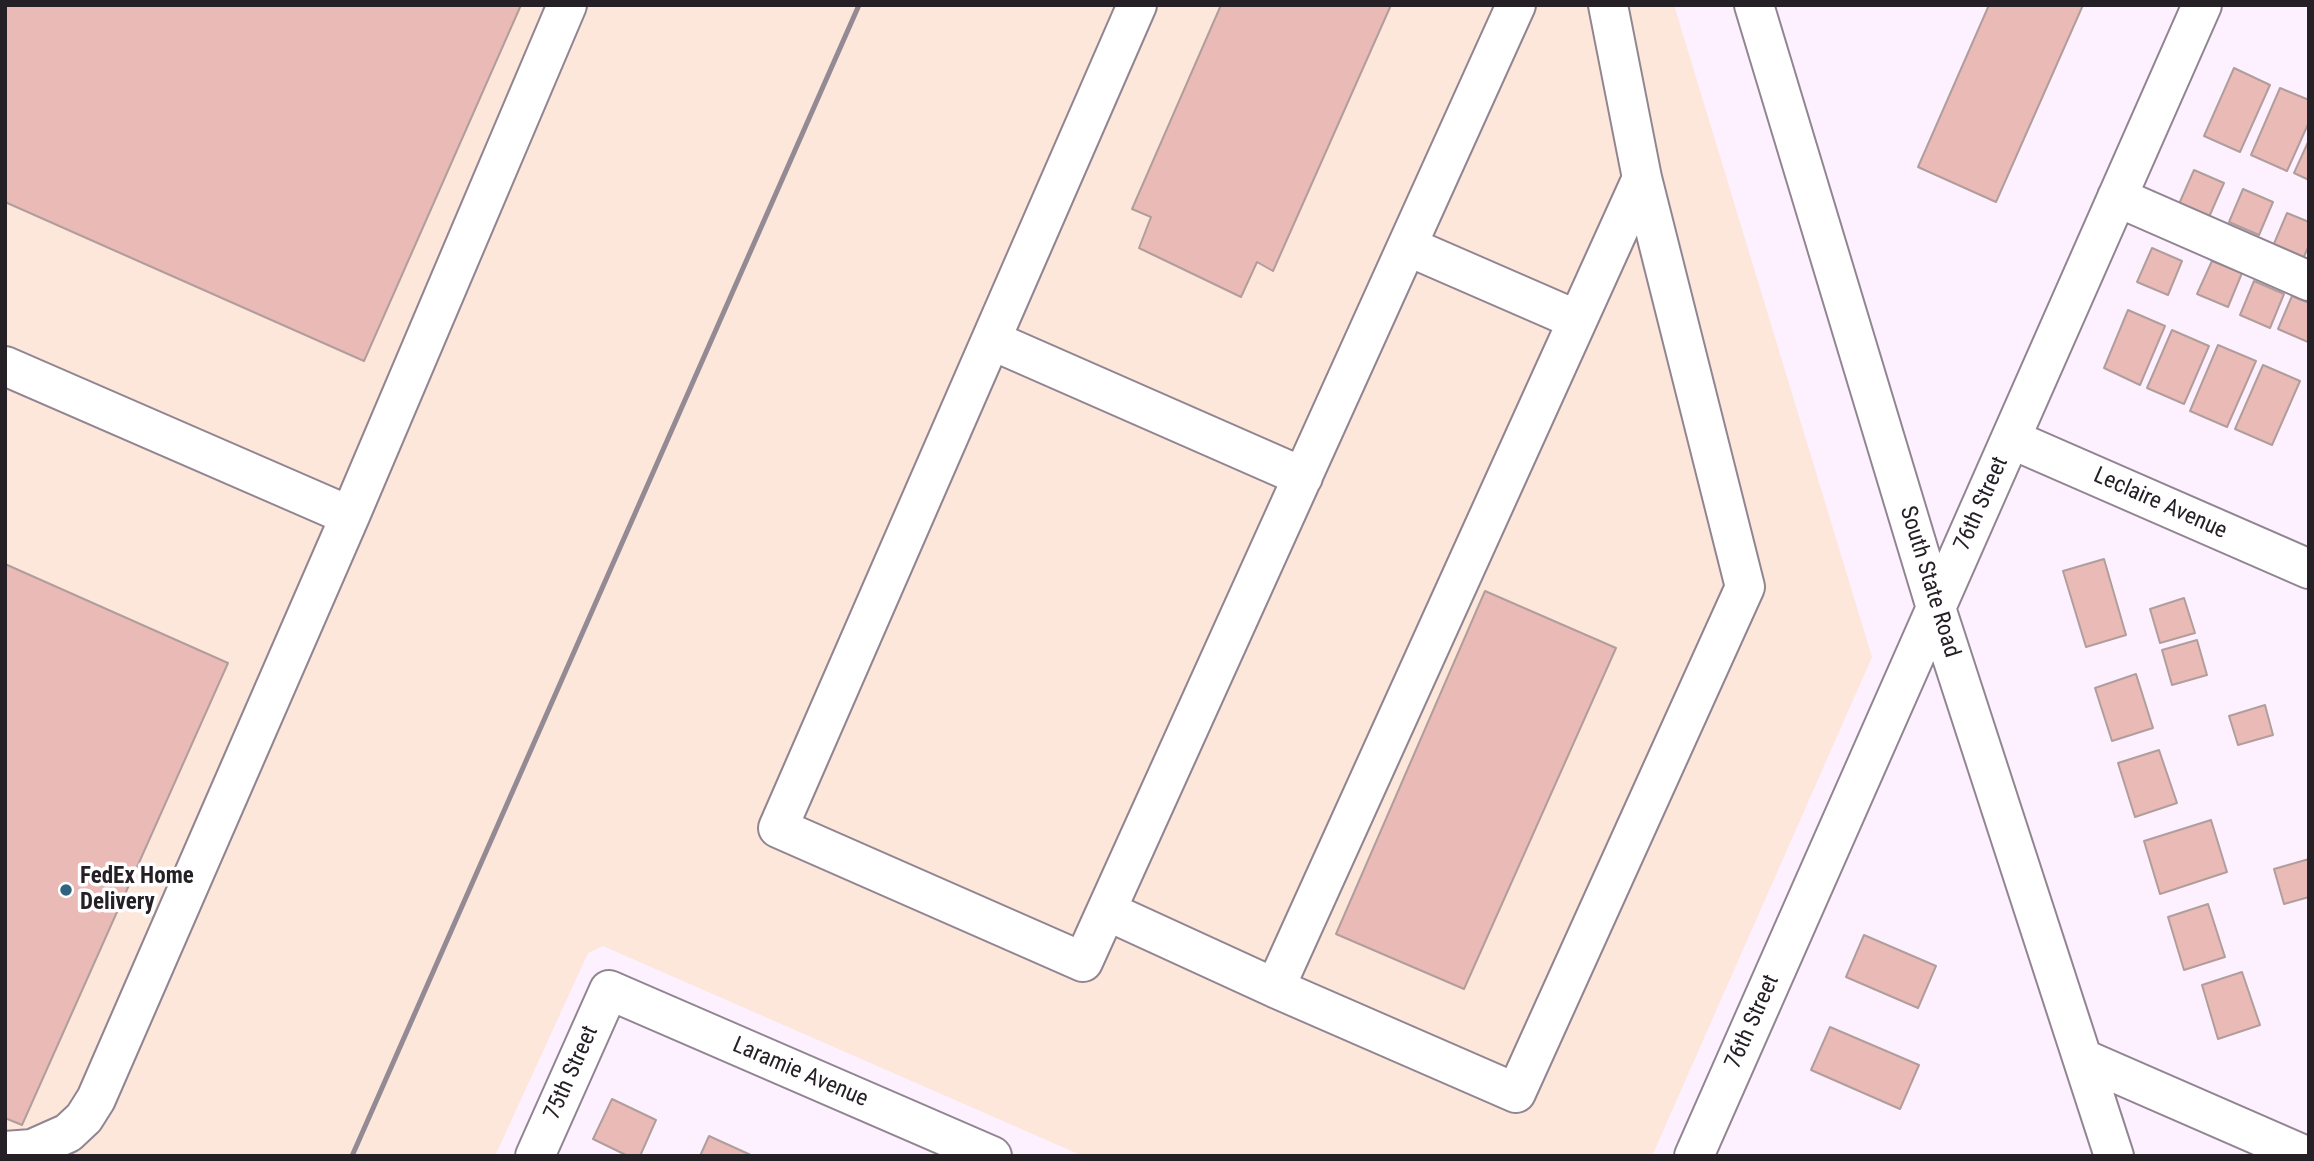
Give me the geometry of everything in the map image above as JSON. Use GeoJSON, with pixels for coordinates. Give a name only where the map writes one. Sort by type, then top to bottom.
{"type":"FeatureCollection","features":[{"type":"Feature","properties":{"kind":"street"},"geometry":{"type":"LineString","coordinates":[[5,1150],[32,1149],[68,1133],[84,1118],[96,1099],[350,516],[567,5]]}},
{"type":"Feature","properties":{"kind":"street"},"geometry":{"type":"LineString","coordinates":[[1137,5],[778,828],[1083,962],[1516,5]]}},
{"type":"Feature","properties":{"kind":"street"},"geometry":{"type":"LineString","coordinates":[[1107,911],[1516,1093],[1745,587],[1642,178],[1608,5]]}},
{"type":"Feature","properties":{"kind":"street","name":"South State Road"},"geometry":{"type":"LineString","coordinates":[[1754,5],[1936,608],[2114,1156]]}},
{"type":"Feature","properties":{"kind":"street","name":"76th Street"},"geometry":{"type":"LineString","coordinates":[[1694,1156],[2202,5]]}},
{"type":"Feature","properties":{"kind":"street"},"geometry":{"type":"LineString","coordinates":[[1275,988],[1642,178]]}},
{"type":"Feature","properties":{"kind":"street"},"geometry":{"type":"LineString","coordinates":[[2118,197],[2309,281]]}},
{"type":"Feature","properties":{"kind":"street"},"geometry":{"type":"LineString","coordinates":[[1407,246],[1577,320]]}},
{"type":"Feature","properties":{"kind":"street"},"geometry":{"type":"LineString","coordinates":[[991,340],[1303,477]]}},
{"type":"Feature","properties":{"kind":"street"},"geometry":{"type":"LineString","coordinates":[[5,366],[350,516]]}},
{"type":"Feature","properties":{"kind":"street","name":"Leclaire Avenue"},"geometry":{"type":"LineString","coordinates":[[2011,439],[2309,569]]}},
{"type":"Feature","properties":{"kind":"street","name":"75th Street"},"geometry":{"type":"LineString","coordinates":[[536,1156],[609,990]]}},
{"type":"Feature","properties":{"kind":"street","name":"Laramie Avenue"},"geometry":{"type":"LineString","coordinates":[[609,990],[992,1156]]}},
{"type":"Feature","properties":{"kind":"street"},"geometry":{"type":"LineString","coordinates":[[2085,1060],[2306,1156]]}},
{"type":"Feature","properties":{"kind":"shaded area"},"geometry":{"type":"Polygon","coordinates":[[[5,5],[1674,5],[1872,657],[1652,1156],[1083,1156],[603,946],[588,953],[495,1156],[5,1156],[5,5]]]}},
{"type":"Feature","properties":{"kind":"building"},"geometry":{"type":"Polygon","coordinates":[[[5,5],[521,5],[364,361],[5,202],[5,5]]]}},
{"type":"Feature","properties":{"kind":"building"},"geometry":{"type":"Polygon","coordinates":[[[1221,5],[1391,5],[1273,271],[1257,262],[1241,297],[1139,248],[1151,217],[1132,209],[1221,5]]]}},
{"type":"Feature","properties":{"kind":"building"},"geometry":{"type":"Polygon","coordinates":[[[1989,5],[2083,5],[1996,202],[1918,167],[1989,5]]]}},
{"type":"Feature","properties":{"kind":"building"},"geometry":{"type":"Polygon","coordinates":[[[2234,68],[2270,85],[2240,152],[2204,136],[2234,68]]]}},
{"type":"Feature","properties":{"kind":"building"},"geometry":{"type":"Polygon","coordinates":[[[2280,88],[2309,100],[2309,122],[2287,171],[2251,155],[2280,88]]]}},
{"type":"Feature","properties":{"kind":"building"},"geometry":{"type":"Polygon","coordinates":[[[2309,140],[2309,180],[2294,173],[2309,140]]]}},
{"type":"Feature","properties":{"kind":"building"},"geometry":{"type":"Polygon","coordinates":[[[2194,170],[2224,183],[2209,217],[2179,204],[2194,170]]]}},
{"type":"Feature","properties":{"kind":"building"},"geometry":{"type":"Polygon","coordinates":[[[2243,189],[2273,202],[2259,235],[2229,222],[2243,189]]]}},
{"type":"Feature","properties":{"kind":"building"},"geometry":{"type":"Polygon","coordinates":[[[2287,213],[2309,222],[2309,245],[2303,259],[2273,246],[2287,213]]]}},
{"type":"Feature","properties":{"kind":"building"},"geometry":{"type":"Polygon","coordinates":[[[2152,248],[2182,261],[2168,295],[2137,282],[2152,248]]]}},
{"type":"Feature","properties":{"kind":"building"},"geometry":{"type":"Polygon","coordinates":[[[2212,261],[2242,273],[2228,307],[2197,294],[2212,261]]]}},
{"type":"Feature","properties":{"kind":"building"},"geometry":{"type":"Polygon","coordinates":[[[2254,281],[2284,294],[2270,328],[2240,315],[2254,281]]]}},
{"type":"Feature","properties":{"kind":"building"},"geometry":{"type":"Polygon","coordinates":[[[2292,296],[2309,303],[2308,342],[2278,329],[2292,296]]]}},
{"type":"Feature","properties":{"kind":"building"},"geometry":{"type":"Polygon","coordinates":[[[2128,310],[2165,326],[2140,385],[2104,368],[2128,310]]]}},
{"type":"Feature","properties":{"kind":"building"},"geometry":{"type":"Polygon","coordinates":[[[2172,330],[2209,346],[2184,404],[2147,388],[2172,330]]]}},
{"type":"Feature","properties":{"kind":"building"},"geometry":{"type":"Polygon","coordinates":[[[2218,345],[2256,361],[2227,427],[2190,411],[2218,345]]]}},
{"type":"Feature","properties":{"kind":"building"},"geometry":{"type":"Polygon","coordinates":[[[2263,365],[2300,381],[2272,445],[2235,429],[2263,365]]]}},
{"type":"Feature","properties":{"kind":"building"},"geometry":{"type":"Polygon","coordinates":[[[2104,559],[2126,635],[2086,647],[2063,571],[2104,559]]]}},
{"type":"Feature","properties":{"kind":"building","name":"FedEx Home Delivery"},"geometry":{"type":"Polygon","coordinates":[[[5,564],[228,663],[22,1125],[5,1118],[5,564]]]}},
{"type":"Feature","properties":{"kind":"building"},"geometry":{"type":"Polygon","coordinates":[[[1485,591],[1616,648],[1464,989],[1336,934],[1485,591]]]}},
{"type":"Feature","properties":{"kind":"building"},"geometry":{"type":"Polygon","coordinates":[[[2184,598],[2195,633],[2160,643],[2150,609],[2184,598]]]}},
{"type":"Feature","properties":{"kind":"building"},"geometry":{"type":"Polygon","coordinates":[[[2197,640],[2207,675],[2172,685],[2162,650],[2197,640]]]}},
{"type":"Feature","properties":{"kind":"building"},"geometry":{"type":"Polygon","coordinates":[[[2136,674],[2153,728],[2112,741],[2095,688],[2136,674]]]}},
{"type":"Feature","properties":{"kind":"building"},"geometry":{"type":"Polygon","coordinates":[[[2265,705],[2273,735],[2238,745],[2229,716],[2265,705]]]}},
{"type":"Feature","properties":{"kind":"building"},"geometry":{"type":"Polygon","coordinates":[[[2159,750],[2177,803],[2135,817],[2118,763],[2159,750]]]}},
{"type":"Feature","properties":{"kind":"building"},"geometry":{"type":"Polygon","coordinates":[[[2211,820],[2227,872],[2160,894],[2144,841],[2211,820]]]}},
{"type":"Feature","properties":{"kind":"building"},"geometry":{"type":"Polygon","coordinates":[[[2309,859],[2309,897],[2284,904],[2274,869],[2309,859]]]}},
{"type":"Feature","properties":{"kind":"building"},"geometry":{"type":"Polygon","coordinates":[[[2208,904],[2225,957],[2184,970],[2168,917],[2208,904]]]}},
{"type":"Feature","properties":{"kind":"building"},"geometry":{"type":"Polygon","coordinates":[[[1864,935],[1936,966],[1918,1008],[1846,977],[1864,935]]]}},
{"type":"Feature","properties":{"kind":"building"},"geometry":{"type":"Polygon","coordinates":[[[2242,972],[2260,1025],[2218,1039],[2202,985],[2242,972]]]}},
{"type":"Feature","properties":{"kind":"building"},"geometry":{"type":"Polygon","coordinates":[[[1830,1027],[1919,1065],[1900,1109],[1811,1070],[1830,1027]]]}},
{"type":"Feature","properties":{"kind":"building"},"geometry":{"type":"Polygon","coordinates":[[[612,1099],[656,1120],[640,1156],[628,1156],[593,1139],[612,1099]]]}},
{"type":"Feature","properties":{"kind":"building"},"geometry":{"type":"Polygon","coordinates":[[[709,1136],[753,1156],[700,1156],[709,1136]]]}},
{"type":"Feature","properties":{"kind":"railway"},"geometry":{"type":"LineString","coordinates":[[352,1156],[859,5]]}},
{"type":"Feature","properties":{"kind":"place","name":"FedEx Home Delivery"},"geometry":{"type":"Point","coordinates":[66,890]}}]}
